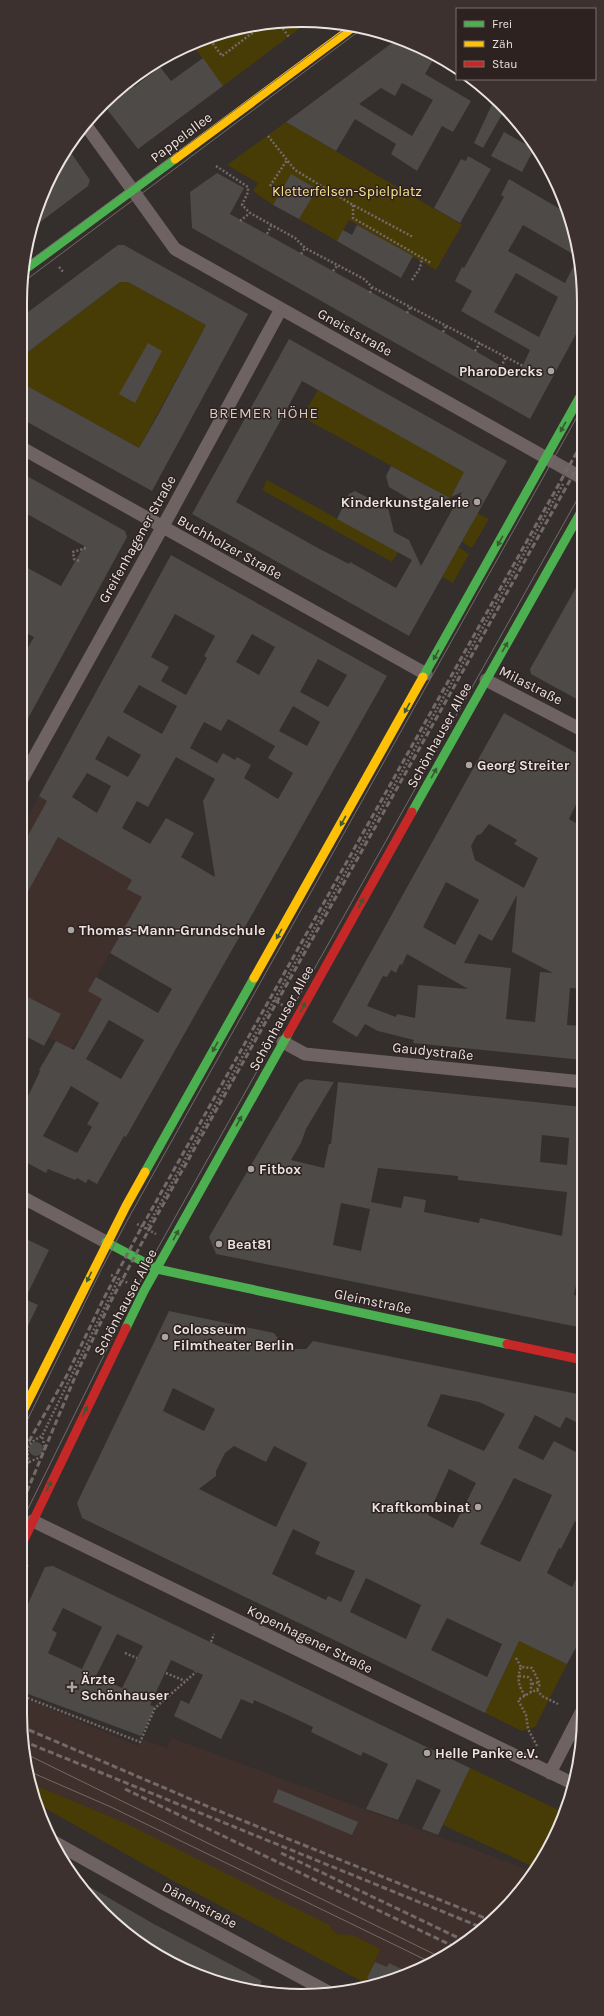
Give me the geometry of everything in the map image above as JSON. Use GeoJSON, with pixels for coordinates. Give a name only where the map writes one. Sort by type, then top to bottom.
{"type":"FeatureCollection","features":[{"type":"Feature","properties":{"kind":"main road","name":"Pappelallee"},"geometry":{"type":"LineString","coordinates":[[29,268],[133,192],[348,31]]}},
{"type":"Feature","properties":{"kind":"main road"},"geometry":{"type":"LineString","coordinates":[[27,1403],[106,1242],[426,674],[577,402]]}},
{"type":"Feature","properties":{"kind":"main road","name":"Schönhauser Allee"},"geometry":{"type":"LineString","coordinates":[[27,1532],[138,1302],[577,519]]}},
{"type":"Feature","properties":{"kind":"main road","name":"Gleimstraße"},"geometry":{"type":"LineString","coordinates":[[106,1242],[157,1269],[577,1359]]}},
{"type":"Feature","properties":{"kind":"street","name":"Gneiststraße"},"geometry":{"type":"LineString","coordinates":[[89,129],[175,249],[577,475]]}},
{"type":"Feature","properties":{"kind":"street","name":"Greifenhagener Straße"},"geometry":{"type":"LineString","coordinates":[[27,770],[163,527],[281,309]]}},
{"type":"Feature","properties":{"kind":"street","name":"Buchholzer Straße"},"geometry":{"type":"LineString","coordinates":[[27,451],[426,674]]}},
{"type":"Feature","properties":{"kind":"street","name":"Milastraße"},"geometry":{"type":"LineString","coordinates":[[486,680],[577,727]]}},
{"type":"Feature","properties":{"kind":"street","name":"Gaudystraße"},"geometry":{"type":"LineString","coordinates":[[283,1042],[305,1054],[577,1081]]}},
{"type":"Feature","properties":{"kind":"street"},"geometry":{"type":"LineString","coordinates":[[27,1200],[106,1242]]}},
{"type":"Feature","properties":{"kind":"street","name":"Kopenhagener Straße"},"geometry":{"type":"LineString","coordinates":[[32,1521],[569,1782]]}},
{"type":"Feature","properties":{"kind":"street"},"geometry":{"type":"LineString","coordinates":[[550,1773],[577,1721]]}},
{"type":"Feature","properties":{"kind":"street","name":"Dänenstraße"},"geometry":{"type":"LineString","coordinates":[[60,1846],[161,1902],[321,1988]]}},
{"type":"Feature","properties":{"kind":"path"},"geometry":{"type":"LineString","coordinates":[[282,28],[289,37]]}},
{"type":"Feature","properties":{"kind":"path"},"geometry":{"type":"LineString","coordinates":[[212,43],[222,56],[255,31]]}},
{"type":"Feature","properties":{"kind":"path"},"geometry":{"type":"LineString","coordinates":[[268,136],[287,160],[300,173],[353,205],[413,238]]}},
{"type":"Feature","properties":{"kind":"path"},"geometry":{"type":"LineString","coordinates":[[270,186],[287,160]]}},
{"type":"Feature","properties":{"kind":"path"},"geometry":{"type":"LineString","coordinates":[[216,166],[248,187],[248,192],[242,205],[250,213],[295,238],[305,248],[364,279],[372,287],[411,306],[523,366]]}},
{"type":"Feature","properties":{"kind":"path"},"geometry":{"type":"LineString","coordinates":[[353,205],[352,218],[431,263]]}},
{"type":"Feature","properties":{"kind":"path"},"geometry":{"type":"LineString","coordinates":[[240,221],[250,213]]}},
{"type":"Feature","properties":{"kind":"path"},"geometry":{"type":"LineString","coordinates":[[266,234],[271,226]]}},
{"type":"Feature","properties":{"kind":"path"},"geometry":{"type":"LineString","coordinates":[[301,254],[305,248]]}},
{"type":"Feature","properties":{"kind":"path"},"geometry":{"type":"LineString","coordinates":[[412,280],[420,268],[422,258]]}},
{"type":"Feature","properties":{"kind":"path"},"geometry":{"type":"LineString","coordinates":[[333,271],[337,266]]}},
{"type":"Feature","properties":{"kind":"path"},"geometry":{"type":"LineString","coordinates":[[59,267],[64,273]]}},
{"type":"Feature","properties":{"kind":"path"},"geometry":{"type":"LineString","coordinates":[[370,293],[372,287]]}},
{"type":"Feature","properties":{"kind":"path"},"geometry":{"type":"LineString","coordinates":[[407,313],[411,306]]}},
{"type":"Feature","properties":{"kind":"path"},"geometry":{"type":"LineString","coordinates":[[443,332],[446,326]]}},
{"type":"Feature","properties":{"kind":"path"},"geometry":{"type":"LineString","coordinates":[[475,351],[480,343]]}},
{"type":"Feature","properties":{"kind":"path"},"geometry":{"type":"LineString","coordinates":[[501,367],[506,357]]}},
{"type":"Feature","properties":{"kind":"path"},"geometry":{"type":"LineString","coordinates":[[146,1229],[577,459]]}},
{"type":"Feature","properties":{"kind":"path"},"geometry":{"type":"LineString","coordinates":[[79,561],[74,559],[73,552],[86,548]]}},
{"type":"Feature","properties":{"kind":"path"},"geometry":{"type":"LineString","coordinates":[[274,1000],[287,1007]]}},
{"type":"Feature","properties":{"kind":"path"},"geometry":{"type":"LineString","coordinates":[[132,1221],[160,1236]]}},
{"type":"Feature","properties":{"kind":"path"},"geometry":{"type":"LineString","coordinates":[[106,1272],[132,1285]]}},
{"type":"Feature","properties":{"kind":"path"},"geometry":{"type":"LineString","coordinates":[[27,1447],[30,1442],[42,1436],[119,1278]]}},
{"type":"Feature","properties":{"kind":"path"},"geometry":{"type":"LineString","coordinates":[[29,1462],[41,1457],[45,1448],[42,1436]]}},
{"type":"Feature","properties":{"kind":"path"},"geometry":{"type":"LineString","coordinates":[[27,1453],[29,1462],[27,1466]]}},
{"type":"Feature","properties":{"kind":"path"},"geometry":{"type":"LineString","coordinates":[[211,1642],[214,1634]]}},
{"type":"Feature","properties":{"kind":"path"},"geometry":{"type":"LineString","coordinates":[[125,1653],[137,1658]]}},
{"type":"Feature","properties":{"kind":"path"},"geometry":{"type":"LineString","coordinates":[[516,1658],[521,1667],[519,1687],[525,1696]]}},
{"type":"Feature","properties":{"kind":"path"},"geometry":{"type":"LineString","coordinates":[[521,1667],[532,1668],[539,1682],[537,1690]]}},
{"type":"Feature","properties":{"kind":"path"},"geometry":{"type":"LineString","coordinates":[[27,1698],[140,1742],[155,1708],[196,1672]]}},
{"type":"Feature","properties":{"kind":"path"},"geometry":{"type":"LineString","coordinates":[[166,1673],[185,1681]]}},
{"type":"Feature","properties":{"kind":"path"},"geometry":{"type":"LineString","coordinates":[[519,1676],[528,1677],[532,1684],[531,1692]]}},
{"type":"Feature","properties":{"kind":"path"},"geometry":{"type":"LineString","coordinates":[[532,1684],[539,1682]]}},
{"type":"Feature","properties":{"kind":"path"},"geometry":{"type":"LineString","coordinates":[[537,1690],[518,1700],[526,1715],[528,1729],[537,1746]]}},
{"type":"Feature","properties":{"kind":"path"},"geometry":{"type":"LineString","coordinates":[[537,1690],[542,1696],[558,1704]]}},
{"type":"Feature","properties":{"kind":"shaded area","name":"Thomas-Mann-Grundschule"},"geometry":{"type":"Polygon","coordinates":[[[39,796],[165,868],[131,916],[89,991],[103,999],[81,1036],[71,1049],[27,1027],[27,818],[39,796]]]}},
{"type":"Feature","properties":{"kind":"shaded area"},"geometry":{"type":"Polygon","coordinates":[[[27,1699],[138,1746],[142,1739],[167,1748],[172,1738],[529,1870],[509,1895],[483,1921],[455,1943],[424,1961],[373,1980],[367,1979],[364,1982],[170,1879],[44,1808],[36,1785],[29,1750],[27,1699]]]}},
{"type":"Feature","properties":{"kind":"green space"},"geometry":{"type":"Polygon","coordinates":[[[301,27],[223,86],[195,49],[231,36],[248,32],[266,29],[301,27]]]}},
{"type":"Feature","properties":{"kind":"green space","name":"Kletterfelsen-Spielplatz"},"geometry":{"type":"Polygon","coordinates":[[[286,122],[462,225],[436,270],[349,220],[337,241],[299,219],[317,189],[291,175],[273,205],[253,191],[258,183],[227,165],[286,122]]]}},
{"type":"Feature","properties":{"kind":"green space"},"geometry":{"type":"Polygon","coordinates":[[[120,282],[128,282],[206,325],[139,448],[27,386],[27,353],[120,282]]]}},
{"type":"Feature","properties":{"kind":"green space"},"geometry":{"type":"Polygon","coordinates":[[[318,390],[466,471],[450,498],[302,417],[318,390]]]}},
{"type":"Feature","properties":{"kind":"green space"},"geometry":{"type":"Polygon","coordinates":[[[267,480],[398,552],[392,562],[262,490],[267,480]]]}},
{"type":"Feature","properties":{"kind":"green space"},"geometry":{"type":"Polygon","coordinates":[[[477,513],[489,519],[472,548],[462,542],[477,513]]]}},
{"type":"Feature","properties":{"kind":"green space"},"geometry":{"type":"Polygon","coordinates":[[[458,547],[469,554],[453,583],[442,577],[458,547]]]}},
{"type":"Feature","properties":{"kind":"green space"},"geometry":{"type":"Polygon","coordinates":[[[519,1641],[567,1664],[535,1727],[522,1731],[485,1713],[519,1641]]]}},
{"type":"Feature","properties":{"kind":"green space"},"geometry":{"type":"Polygon","coordinates":[[[470,1768],[559,1810],[549,1836],[532,1866],[443,1825],[470,1768]]]}},
{"type":"Feature","properties":{"kind":"green space"},"geometry":{"type":"Polygon","coordinates":[[[36,1786],[125,1823],[329,1925],[338,1934],[354,1936],[380,1949],[366,1982],[364,1982],[170,1879],[44,1808],[36,1786]]]}},
{"type":"Feature","properties":{"kind":"building"},"geometry":{"type":"Polygon","coordinates":[[[392,43],[433,60],[425,74],[471,101],[453,132],[442,126],[417,171],[391,154],[396,144],[355,119],[336,151],[286,122],[392,43]],[[402,83],[395,96],[381,88],[359,104],[412,136],[433,100],[402,83]]]}},
{"type":"Feature","properties":{"kind":"building"},"geometry":{"type":"Polygon","coordinates":[[[203,58],[223,86],[138,149],[107,109],[121,95],[160,67],[171,81],[203,58]]]}},
{"type":"Feature","properties":{"kind":"building"},"geometry":{"type":"Polygon","coordinates":[[[492,104],[502,114],[483,148],[474,143],[492,104]]]}},
{"type":"Feature","properties":{"kind":"building"},"geometry":{"type":"Polygon","coordinates":[[[504,132],[529,146],[533,152],[522,172],[491,156],[504,132]]]}},
{"type":"Feature","properties":{"kind":"building"},"geometry":{"type":"Polygon","coordinates":[[[71,153],[90,180],[88,186],[39,223],[55,180],[71,153]]]}},
{"type":"Feature","properties":{"kind":"building"},"geometry":{"type":"Polygon","coordinates":[[[468,156],[491,169],[460,223],[434,208],[461,159],[466,161],[468,156]]]}},
{"type":"Feature","properties":{"kind":"building"},"geometry":{"type":"Polygon","coordinates":[[[217,173],[244,188],[230,214],[443,332],[518,376],[530,350],[461,311],[472,291],[455,281],[462,267],[464,268],[504,197],[501,195],[509,179],[560,209],[568,231],[573,254],[523,225],[508,251],[565,283],[575,264],[577,332],[530,419],[192,228],[190,192],[217,173]],[[516,273],[494,312],[539,337],[558,297],[516,273]]]}},
{"type":"Feature","properties":{"kind":"building"},"geometry":{"type":"Polygon","coordinates":[[[291,174],[317,189],[299,219],[273,205],[291,174]]]}},
{"type":"Feature","properties":{"kind":"building"},"geometry":{"type":"Polygon","coordinates":[[[357,225],[413,256],[401,278],[337,241],[343,230],[352,235],[357,225]]]}},
{"type":"Feature","properties":{"kind":"building"},"geometry":{"type":"Polygon","coordinates":[[[118,245],[124,245],[248,314],[152,491],[27,422],[27,386],[139,448],[206,325],[128,282],[120,282],[27,353],[27,313],[118,245]]]}},
{"type":"Feature","properties":{"kind":"building"},"geometry":{"type":"Polygon","coordinates":[[[289,339],[507,461],[409,636],[192,514],[289,339]],[[302,381],[236,502],[316,547],[349,564],[350,562],[396,588],[412,560],[337,519],[349,494],[355,491],[388,508],[394,532],[409,540],[421,566],[462,492],[451,497],[464,472],[302,381]]]}},
{"type":"Feature","properties":{"kind":"building"},"geometry":{"type":"Polygon","coordinates":[[[148,343],[162,351],[135,403],[119,394],[148,343]]]}},
{"type":"Feature","properties":{"kind":"building"},"geometry":{"type":"Polygon","coordinates":[[[391,466],[450,498],[432,506],[419,498],[411,500],[389,487],[386,476],[391,466]]]}},
{"type":"Feature","properties":{"kind":"building"},"geometry":{"type":"Polygon","coordinates":[[[27,476],[125,531],[127,537],[27,720],[27,649],[34,637],[27,634],[27,568],[61,586],[84,546],[27,514],[27,476]]]}},
{"type":"Feature","properties":{"kind":"building"},"geometry":{"type":"Polygon","coordinates":[[[171,555],[387,676],[126,1137],[124,1136],[97,1184],[88,1179],[86,1183],[77,1178],[75,1180],[48,1169],[46,1173],[27,1163],[27,1098],[40,1071],[39,1070],[56,1041],[74,1050],[102,999],[88,991],[96,977],[158,1013],[172,989],[110,953],[142,897],[127,889],[132,880],[58,837],[27,893],[27,837],[47,801],[39,796],[171,555]],[[175,614],[151,657],[169,667],[161,681],[186,695],[207,658],[204,656],[215,636],[175,614]],[[252,634],[236,662],[259,675],[275,647],[252,634]],[[318,659],[300,692],[328,707],[347,675],[318,659]],[[139,685],[123,712],[162,734],[177,706],[139,685]],[[293,706],[279,731],[307,746],[320,722],[293,706]],[[228,719],[221,731],[204,722],[190,748],[217,763],[223,753],[235,760],[237,757],[251,765],[244,778],[278,799],[293,773],[268,758],[275,746],[228,719]],[[108,736],[95,759],[128,777],[141,755],[108,736]],[[176,757],[148,807],[137,801],[122,828],[150,844],[166,818],[194,833],[181,857],[215,877],[203,801],[215,779],[176,757]],[[87,773],[72,797],[97,813],[111,786],[87,773]],[[109,1020],[86,1059],[121,1079],[144,1040],[109,1020]],[[71,1086],[43,1136],[77,1153],[92,1127],[87,1124],[99,1103],[71,1086]]]}},
{"type":"Feature","properties":{"kind":"building"},"geometry":{"type":"Polygon","coordinates":[[[577,586],[577,699],[531,674],[530,669],[577,586]]]}},
{"type":"Feature","properties":{"kind":"building"},"geometry":{"type":"Polygon","coordinates":[[[504,713],[577,753],[577,802],[569,819],[577,824],[577,989],[570,988],[567,1025],[577,1026],[577,1059],[413,1043],[414,1040],[378,1031],[365,1024],[357,1037],[332,1022],[504,713]],[[489,824],[481,834],[477,835],[471,846],[475,860],[524,888],[538,858],[514,844],[517,840],[489,824]],[[446,882],[423,927],[455,945],[479,900],[446,882]],[[517,895],[492,941],[479,934],[464,963],[511,968],[506,1019],[535,1022],[540,972],[553,973],[512,952],[517,895]],[[407,954],[396,973],[391,970],[387,977],[383,976],[367,1006],[396,1017],[397,1014],[415,1018],[418,985],[468,989],[407,954]]]}},
{"type":"Feature","properties":{"kind":"building"},"geometry":{"type":"Polygon","coordinates":[[[27,997],[61,1014],[44,1046],[27,1037],[27,997]]]}},
{"type":"Feature","properties":{"kind":"building"},"geometry":{"type":"Polygon","coordinates":[[[306,1079],[334,1082],[306,1129],[301,1143],[291,1160],[324,1168],[329,1144],[331,1144],[338,1082],[577,1106],[577,1281],[574,1295],[577,1296],[577,1327],[216,1254],[209,1237],[299,1083],[306,1079]],[[542,1135],[540,1162],[567,1165],[569,1138],[542,1135]],[[378,1168],[371,1202],[401,1208],[404,1196],[426,1200],[424,1212],[479,1223],[480,1218],[562,1236],[567,1192],[458,1180],[458,1176],[378,1168]],[[341,1203],[333,1245],[361,1251],[370,1209],[341,1203]]]}},
{"type":"Feature","properties":{"kind":"building"},"geometry":{"type":"Polygon","coordinates":[[[27,1239],[49,1250],[27,1295],[27,1239]]]}},
{"type":"Feature","properties":{"kind":"building"},"geometry":{"type":"Polygon","coordinates":[[[27,1300],[38,1305],[27,1328],[27,1300]]]}},
{"type":"Feature","properties":{"kind":"building"},"geometry":{"type":"Polygon","coordinates":[[[169,1311],[274,1333],[286,1349],[306,1349],[313,1341],[577,1394],[577,1422],[566,1417],[560,1428],[535,1415],[518,1448],[543,1460],[554,1441],[577,1452],[577,1522],[575,1521],[561,1549],[559,1548],[547,1573],[572,1587],[577,1577],[577,1646],[567,1664],[519,1641],[485,1713],[82,1518],[77,1503],[169,1311]],[[173,1388],[163,1411],[204,1431],[215,1409],[173,1388]],[[441,1394],[427,1426],[484,1451],[505,1414],[479,1402],[441,1394]],[[234,1446],[225,1453],[216,1471],[216,1476],[199,1489],[276,1527],[307,1463],[274,1446],[266,1462],[234,1446]],[[449,1469],[428,1515],[453,1528],[476,1483],[449,1469]],[[514,1478],[480,1544],[520,1562],[552,1495],[514,1478]],[[293,1529],[272,1574],[326,1600],[328,1596],[341,1602],[355,1571],[315,1554],[320,1542],[293,1529]],[[366,1578],[350,1612],[406,1639],[421,1605],[366,1578]],[[447,1618],[431,1650],[487,1677],[502,1644],[447,1618]]]}},
{"type":"Feature","properties":{"kind":"building"},"geometry":{"type":"Polygon","coordinates":[[[33,1442],[39,1442],[43,1446],[43,1452],[39,1456],[33,1456],[29,1452],[29,1446],[33,1442]]]}},
{"type":"Feature","properties":{"kind":"building"},"geometry":{"type":"Polygon","coordinates":[[[53,1566],[470,1768],[438,1835],[422,1829],[441,1790],[417,1779],[398,1820],[366,1809],[388,1764],[363,1752],[361,1756],[311,1732],[313,1727],[254,1700],[253,1704],[241,1699],[221,1739],[174,1716],[181,1700],[189,1704],[203,1675],[171,1660],[150,1705],[155,1707],[141,1736],[27,1694],[27,1606],[45,1567],[53,1566]],[[63,1608],[52,1630],[57,1633],[48,1653],[82,1669],[102,1627],[63,1608]],[[117,1634],[96,1676],[122,1688],[143,1646],[117,1634]]]}},
{"type":"Feature","properties":{"kind":"building"},"geometry":{"type":"Polygon","coordinates":[[[278,1789],[358,1822],[352,1835],[273,1802],[278,1789]]]}},
{"type":"Feature","properties":{"kind":"building"},"geometry":{"type":"Polygon","coordinates":[[[88,1886],[152,1923],[262,1981],[260,1986],[231,1980],[180,1961],[149,1943],[121,1921],[88,1886]]]}},
{"type":"Feature","properties":{"kind":"building"},"geometry":{"type":"Polygon","coordinates":[[[375,1962],[387,1967],[389,1963],[403,1970],[373,1980],[367,1978],[375,1962]]]}},
{"type":"Feature","properties":{"kind":"tram line"},"geometry":{"type":"LineString","coordinates":[[30,261],[344,30]]}},
{"type":"Feature","properties":{"kind":"tram line"},"geometry":{"type":"LineString","coordinates":[[28,278],[357,32]]}},
{"type":"Feature","properties":{"kind":"tram line"},"geometry":{"type":"LineString","coordinates":[[27,1421],[101,1270],[128,1219],[577,417]]}},
{"type":"Feature","properties":{"kind":"tram line"},"geometry":{"type":"LineString","coordinates":[[27,1511],[149,1264],[577,500]]}},
{"type":"Feature","properties":{"kind":"tram line"},"geometry":{"type":"LineString","coordinates":[[30,1756],[435,1955]]}},
{"type":"Feature","properties":{"kind":"tram line"},"geometry":{"type":"LineString","coordinates":[[33,1773],[111,1807],[426,1960]]}},
{"type":"Feature","properties":{"kind":"railway"},"geometry":{"type":"LineString","coordinates":[[27,1445],[67,1375],[103,1300],[139,1232],[577,452]]}},
{"type":"Feature","properties":{"kind":"railway"},"geometry":{"type":"LineString","coordinates":[[27,1491],[75,1377],[110,1303],[146,1235],[577,468]]}},
{"type":"Feature","properties":{"kind":"railway"},"geometry":{"type":"LineString","coordinates":[[29,1730],[209,1807],[486,1918]]}},
{"type":"Feature","properties":{"kind":"railway"},"geometry":{"type":"LineString","coordinates":[[29,1743],[477,1926]]}},
{"type":"Feature","properties":{"kind":"railway"},"geometry":{"type":"LineString","coordinates":[[125,1789],[451,1945]]}},
{"type":"Feature","properties":{"kind":"railway"},"geometry":{"type":"LineString","coordinates":[[281,1853],[460,1939]]}},
{"type":"Feature","properties":{"kind":"traffic: fast"},"geometry":{"type":"LineString","coordinates":[[29,267],[175,159]]}},
{"type":"Feature","properties":{"kind":"traffic: fast"},"geometry":{"type":"LineString","coordinates":[[423,677],[577,402]]}},
{"type":"Feature","properties":{"kind":"traffic: fast"},"geometry":{"type":"LineString","coordinates":[[412,812],[577,519]]}},
{"type":"Feature","properties":{"kind":"traffic: fast"},"geometry":{"type":"LineString","coordinates":[[145,1172],[254,978]]}},
{"type":"Feature","properties":{"kind":"traffic: fast"},"geometry":{"type":"LineString","coordinates":[[126,1328],[144,1291],[288,1034]]}},
{"type":"Feature","properties":{"kind":"traffic: fast"},"geometry":{"type":"LineString","coordinates":[[106,1242],[157,1269],[507,1344]]}},
{"type":"Feature","properties":{"kind":"traffic: slow"},"geometry":{"type":"LineString","coordinates":[[175,159],[348,31]]}},
{"type":"Feature","properties":{"kind":"traffic: slow"},"geometry":{"type":"LineString","coordinates":[[254,978],[423,677]]}},
{"type":"Feature","properties":{"kind":"traffic: slow"},"geometry":{"type":"LineString","coordinates":[[27,1403],[126,1206],[145,1172]]}},
{"type":"Feature","properties":{"kind":"traffic: jam"},"geometry":{"type":"LineString","coordinates":[[288,1034],[412,812]]}},
{"type":"Feature","properties":{"kind":"traffic: jam"},"geometry":{"type":"LineString","coordinates":[[27,1533],[126,1328]]}},
{"type":"Feature","properties":{"kind":"traffic: jam"},"geometry":{"type":"LineString","coordinates":[[507,1344],[577,1359]]}},
{"type":"Feature","properties":{"kind":"place","name":"PharoDercks"},"geometry":{"type":"Point","coordinates":[551,371]}},
{"type":"Feature","properties":{"kind":"place","name":"Kinderkunstgalerie"},"geometry":{"type":"Point","coordinates":[477,502]}},
{"type":"Feature","properties":{"kind":"place","name":"Georg Streiter"},"geometry":{"type":"Point","coordinates":[469,765]}},
{"type":"Feature","properties":{"kind":"place","name":"Thomas-Mann-Grundschule"},"geometry":{"type":"Point","coordinates":[71,930]}},
{"type":"Feature","properties":{"kind":"place","name":"Fitbox"},"geometry":{"type":"Point","coordinates":[251,1169]}},
{"type":"Feature","properties":{"kind":"place","name":"Beat81"},"geometry":{"type":"Point","coordinates":[219,1244]}},
{"type":"Feature","properties":{"kind":"place","name":"Colosseum Filmtheater Berlin"},"geometry":{"type":"Point","coordinates":[165,1337]}},
{"type":"Feature","properties":{"kind":"place","name":"Kraftkombinat"},"geometry":{"type":"Point","coordinates":[478,1507]}},
{"type":"Feature","properties":{"kind":"place","name":"Ärzte Schönhauser"},"geometry":{"type":"Point","coordinates":[72,1687]}},
{"type":"Feature","properties":{"kind":"place","name":"Helle Panke e.V."},"geometry":{"type":"Point","coordinates":[427,1753]}},
{"type":"Feature","properties":{"kind":"district","name":"BREMER HÖHE"},"geometry":{"type":"Point","coordinates":[264,413]}}]}
